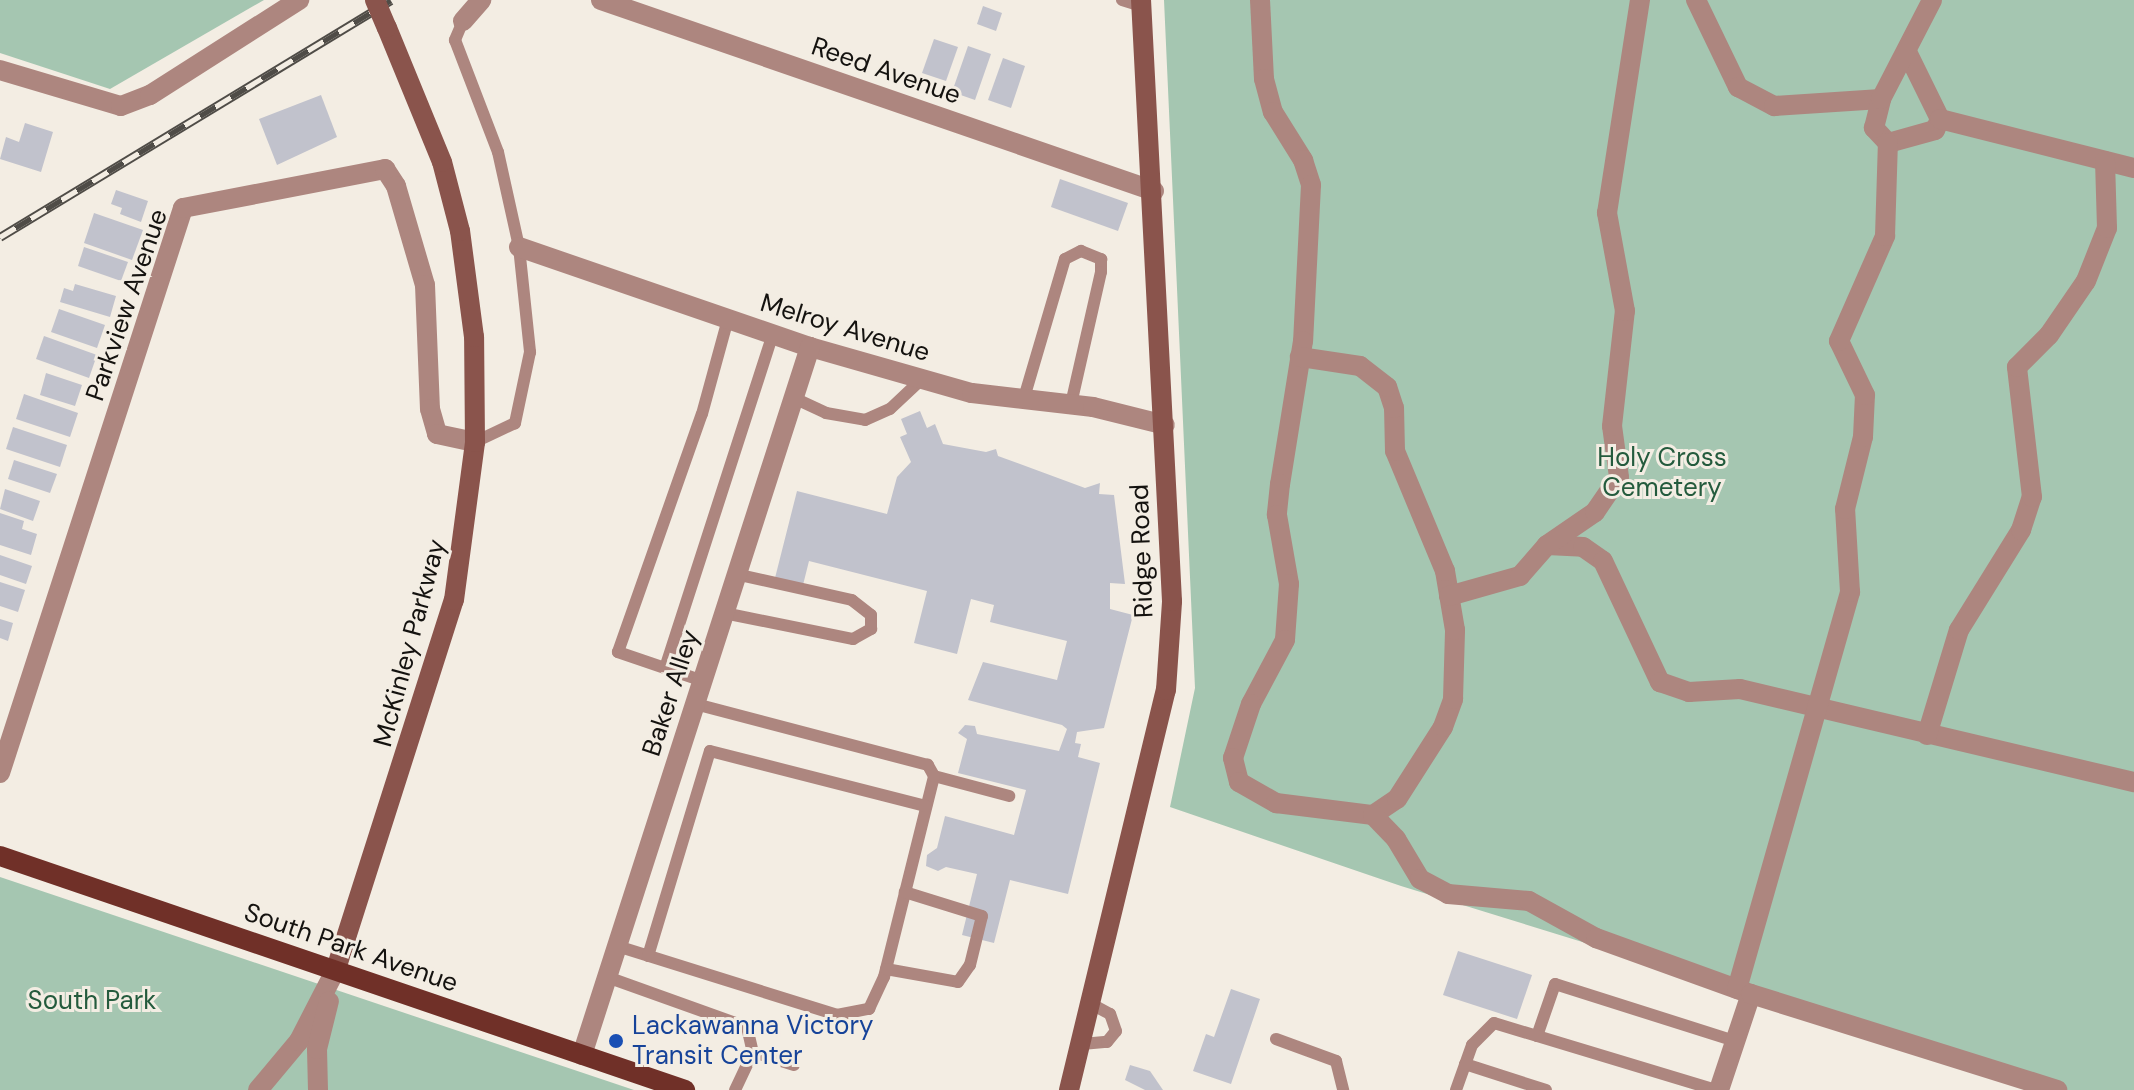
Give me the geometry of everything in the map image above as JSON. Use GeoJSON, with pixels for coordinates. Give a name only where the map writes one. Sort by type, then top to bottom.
{"type":"FeatureCollection","features":[{"type":"Feature","properties":{"kind":"main road","name":"McKinley Parkway"},"geometry":{"type":"LineString","coordinates":[[336,969],[450,614],[470,509],[475,442],[474,337],[460,231],[442,162],[375,0]]}},
{"type":"Feature","properties":{"kind":"main road","name":"Ridge Road"},"geometry":{"type":"LineString","coordinates":[[1069,1090],[1166,690],[1172,601],[1154,191],[1135,2]]}},
{"type":"Feature","properties":{"kind":"main road","name":"South Park Avenue"},"geometry":{"type":"LineString","coordinates":[[0,856],[685,1090]]}},
{"type":"Feature","properties":{"kind":"street"},"geometry":{"type":"LineString","coordinates":[[0,70],[121,106],[150,95],[299,0]]}},
{"type":"Feature","properties":{"kind":"street"},"geometry":{"type":"LineString","coordinates":[[463,21],[481,0]]}},
{"type":"Feature","properties":{"kind":"street","name":"Reed Avenue"},"geometry":{"type":"LineString","coordinates":[[601,0],[1154,191]]}},
{"type":"Feature","properties":{"kind":"street"},"geometry":{"type":"LineString","coordinates":[[1260,0],[1264,79],[1273,112],[1303,160],[1311,185],[1300,357],[1277,515],[1289,584],[1285,640],[1251,704],[1233,758],[1239,782],[1276,803],[1373,815],[1396,839],[1420,879],[1448,894],[1529,901],[1596,938],[1746,994],[2057,1090]]}},
{"type":"Feature","properties":{"kind":"street"},"geometry":{"type":"LineString","coordinates":[[1449,596],[1520,576],[1547,545],[1595,512],[1619,477],[1612,426],[1625,311],[1607,213],[1640,0]]}},
{"type":"Feature","properties":{"kind":"street"},"geometry":{"type":"LineString","coordinates":[[1696,0],[1738,87],[1774,106],[1844,105],[1881,99]]}},
{"type":"Feature","properties":{"kind":"street"},"geometry":{"type":"LineString","coordinates":[[1717,1090],[1735,1041],[1815,709],[1850,592],[1845,509],[1863,437],[1865,395],[1839,341],[1885,236],[1881,99],[1908,54],[1932,0]]}},
{"type":"Feature","properties":{"kind":"street"},"geometry":{"type":"LineString","coordinates":[[1908,54],[1940,119],[2134,168]]}},
{"type":"Feature","properties":{"kind":"street"},"geometry":{"type":"LineString","coordinates":[[1844,105],[1881,136],[1935,130],[1940,119]]}},
{"type":"Feature","properties":{"kind":"street"},"geometry":{"type":"LineString","coordinates":[[1927,735],[1959,630],[2021,530],[2032,497],[2017,367],[2049,335],[2086,281],[2107,228],[2105,161]]}},
{"type":"Feature","properties":{"kind":"street","name":"Parkview Avenue"},"geometry":{"type":"LineString","coordinates":[[0,773],[183,208],[385,169],[413,236],[425,285],[430,409],[437,434],[475,442]]}},
{"type":"Feature","properties":{"kind":"street","name":"Melroy Avenue"},"geometry":{"type":"LineString","coordinates":[[519,247],[810,347],[972,393],[1071,404],[1165,425]]}},
{"type":"Feature","properties":{"kind":"street","name":"Baker Alley"},"geometry":{"type":"LineString","coordinates":[[582,1055],[810,347]]}},
{"type":"Feature","properties":{"kind":"street"},"geometry":{"type":"LineString","coordinates":[[1300,357],[1360,366],[1387,387],[1394,408],[1395,451],[1445,571],[1455,630],[1448,713],[1397,799],[1373,815]]}},
{"type":"Feature","properties":{"kind":"street"},"geometry":{"type":"LineString","coordinates":[[1547,545],[1583,547],[1603,561],[1660,682],[1689,692],[1740,689],[2134,782]]}},
{"type":"Feature","properties":{"kind":"street"},"geometry":{"type":"LineString","coordinates":[[258,1090],[299,1041],[336,969]]}},
{"type":"Feature","properties":{"kind":"street"},"geometry":{"type":"LineString","coordinates":[[318,1090],[317,1049],[336,969]]}},
{"type":"Feature","properties":{"kind":"lane"},"geometry":{"type":"LineString","coordinates":[[463,21],[455,40],[498,152],[519,247],[530,352],[525,393],[515,423],[475,442]]}},
{"type":"Feature","properties":{"kind":"lane"},"geometry":{"type":"LineString","coordinates":[[1024,398],[1065,259],[1081,251],[1101,259],[1101,272],[1071,404]]}},
{"type":"Feature","properties":{"kind":"lane"},"geometry":{"type":"LineString","coordinates":[[703,681],[618,652],[702,414],[728,319]]}},
{"type":"Feature","properties":{"kind":"lane"},"geometry":{"type":"LineString","coordinates":[[665,668],[773,334]]}},
{"type":"Feature","properties":{"kind":"lane"},"geometry":{"type":"LineString","coordinates":[[794,398],[826,413],[865,420],[890,409],[922,379]]}},
{"type":"Feature","properties":{"kind":"lane"},"geometry":{"type":"LineString","coordinates":[[724,613],[853,639],[871,629],[871,615],[852,600],[736,574]]}},
{"type":"Feature","properties":{"kind":"lane"},"geometry":{"type":"LineString","coordinates":[[617,946],[837,1015],[869,1009],[886,969],[934,776],[928,765],[695,704]]}},
{"type":"Feature","properties":{"kind":"lane"},"geometry":{"type":"LineString","coordinates":[[648,956],[710,751],[926,806]]}},
{"type":"Feature","properties":{"kind":"lane"},"geometry":{"type":"LineString","coordinates":[[934,776],[1009,796]]}},
{"type":"Feature","properties":{"kind":"lane"},"geometry":{"type":"LineString","coordinates":[[886,969],[958,982],[970,965],[982,916],[905,892]]}},
{"type":"Feature","properties":{"kind":"lane"},"geometry":{"type":"LineString","coordinates":[[607,977],[735,1019],[747,1027],[753,1052],[735,1090]]}},
{"type":"Feature","properties":{"kind":"lane"},"geometry":{"type":"LineString","coordinates":[[1537,1036],[1555,984],[1735,1041]]}},
{"type":"Feature","properties":{"kind":"lane"},"geometry":{"type":"LineString","coordinates":[[1082,1044],[1107,1042],[1116,1031],[1110,1014],[1091,1004]]}},
{"type":"Feature","properties":{"kind":"lane"},"geometry":{"type":"LineString","coordinates":[[1456,1090],[1472,1045],[1494,1023],[1717,1090]]}},
{"type":"Feature","properties":{"kind":"lane"},"geometry":{"type":"LineString","coordinates":[[1276,1039],[1336,1061],[1343,1090]]}},
{"type":"Feature","properties":{"kind":"lane"},"geometry":{"type":"LineString","coordinates":[[753,1052],[794,1065]]}},
{"type":"Feature","properties":{"kind":"lane"},"geometry":{"type":"LineString","coordinates":[[1465,1064],[1546,1090]]}},
{"type":"Feature","properties":{"kind":"green space"},"geometry":{"type":"Polygon","coordinates":[[[0,0],[264,0],[110,89],[0,53],[0,0]]]}},
{"type":"Feature","properties":{"kind":"green space","name":"Holy Cross Cemetery"},"geometry":{"type":"Polygon","coordinates":[[[1164,0],[2134,0],[2134,1090],[2062,1090],[1401,886],[1170,807],[1195,688],[1164,0]]]}},
{"type":"Feature","properties":{"kind":"green space","name":"South Park"},"geometry":{"type":"Polygon","coordinates":[[[0,877],[634,1090],[0,1090],[0,877]]]}},
{"type":"Feature","properties":{"kind":"building"},"geometry":{"type":"Polygon","coordinates":[[[983,6],[1002,13],[996,31],[977,24],[983,6]]]}},
{"type":"Feature","properties":{"kind":"building"},"geometry":{"type":"Polygon","coordinates":[[[934,39],[958,47],[946,81],[922,73],[934,39]]]}},
{"type":"Feature","properties":{"kind":"building"},"geometry":{"type":"Polygon","coordinates":[[[968,46],[991,54],[975,100],[952,92],[968,46]]]}},
{"type":"Feature","properties":{"kind":"building"},"geometry":{"type":"Polygon","coordinates":[[[1003,58],[1025,66],[1011,108],[988,100],[1003,58]]]}},
{"type":"Feature","properties":{"kind":"building"},"geometry":{"type":"Polygon","coordinates":[[[321,95],[337,137],[277,165],[259,119],[321,95]]]}},
{"type":"Feature","properties":{"kind":"building"},"geometry":{"type":"Polygon","coordinates":[[[25,123],[53,132],[41,172],[0,159],[6,137],[19,142],[25,123]]]}},
{"type":"Feature","properties":{"kind":"building"},"geometry":{"type":"Polygon","coordinates":[[[1060,179],[1128,203],[1118,231],[1051,207],[1060,179]]]}},
{"type":"Feature","properties":{"kind":"building"},"geometry":{"type":"Polygon","coordinates":[[[116,190],[148,201],[141,222],[120,214],[122,208],[111,204],[116,190]]]}},
{"type":"Feature","properties":{"kind":"building"},"geometry":{"type":"Polygon","coordinates":[[[94,213],[143,230],[132,260],[84,243],[94,213]]]}},
{"type":"Feature","properties":{"kind":"building"},"geometry":{"type":"Polygon","coordinates":[[[84,247],[128,262],[121,281],[78,266],[84,247]]]}},
{"type":"Feature","properties":{"kind":"building"},"geometry":{"type":"Polygon","coordinates":[[[75,284],[116,296],[110,317],[60,302],[64,288],[73,291],[75,284]]]}},
{"type":"Feature","properties":{"kind":"building"},"geometry":{"type":"Polygon","coordinates":[[[59,309],[105,325],[97,348],[51,332],[59,309]]]}},
{"type":"Feature","properties":{"kind":"building"},"geometry":{"type":"Polygon","coordinates":[[[44,336],[97,355],[89,378],[36,359],[44,336]]]}},
{"type":"Feature","properties":{"kind":"building"},"geometry":{"type":"Polygon","coordinates":[[[46,373],[82,385],[75,406],[40,395],[46,373]]]}},
{"type":"Feature","properties":{"kind":"building"},"geometry":{"type":"Polygon","coordinates":[[[24,394],[78,413],[70,437],[16,419],[24,394]]]}},
{"type":"Feature","properties":{"kind":"building"},"geometry":{"type":"Polygon","coordinates":[[[920,411],[927,428],[935,424],[943,444],[986,452],[996,449],[998,456],[1085,488],[1100,483],[1099,494],[1114,495],[1125,584],[1110,583],[1110,609],[1133,615],[1104,728],[1077,732],[1075,743],[1081,744],[1078,757],[1100,763],[1068,894],[1010,880],[994,943],[962,935],[977,874],[946,867],[938,871],[926,866],[927,855],[937,848],[945,816],[1014,835],[1026,790],[958,773],[967,739],[958,733],[965,725],[975,726],[977,734],[1059,751],[1067,729],[1062,725],[968,700],[983,662],[1057,680],[1067,641],[990,622],[994,605],[971,599],[957,654],[914,643],[927,591],[809,561],[803,585],[775,578],[797,491],[887,514],[897,477],[911,462],[900,437],[907,434],[901,419],[920,411]]]}},
{"type":"Feature","properties":{"kind":"building"},"geometry":{"type":"Polygon","coordinates":[[[13,427],[67,445],[60,467],[6,449],[13,427]]]}},
{"type":"Feature","properties":{"kind":"building"},"geometry":{"type":"Polygon","coordinates":[[[14,460],[57,474],[50,493],[8,479],[14,460]]]}},
{"type":"Feature","properties":{"kind":"building"},"geometry":{"type":"Polygon","coordinates":[[[5,489],[40,501],[33,521],[0,509],[5,489]]]}},
{"type":"Feature","properties":{"kind":"building"},"geometry":{"type":"Polygon","coordinates":[[[0,513],[24,521],[22,529],[37,534],[31,555],[0,545],[0,513]]]}},
{"type":"Feature","properties":{"kind":"building"},"geometry":{"type":"Polygon","coordinates":[[[0,555],[32,566],[26,584],[0,575],[0,555]]]}},
{"type":"Feature","properties":{"kind":"building"},"geometry":{"type":"Polygon","coordinates":[[[0,582],[25,590],[18,612],[0,606],[0,582]]]}},
{"type":"Feature","properties":{"kind":"building"},"geometry":{"type":"Polygon","coordinates":[[[0,619],[13,623],[8,641],[0,638],[0,619]]]}},
{"type":"Feature","properties":{"kind":"building"},"geometry":{"type":"Polygon","coordinates":[[[1458,951],[1532,975],[1517,1019],[1443,995],[1458,951]]]}},
{"type":"Feature","properties":{"kind":"building"},"geometry":{"type":"Polygon","coordinates":[[[1231,989],[1260,999],[1231,1084],[1193,1071],[1206,1034],[1214,1037],[1231,989]]]}},
{"type":"Feature","properties":{"kind":"building"},"geometry":{"type":"Polygon","coordinates":[[[1130,1065],[1150,1071],[1163,1090],[1145,1090],[1125,1080],[1130,1065]]]}},
{"type":"Feature","properties":{"kind":"railway"},"geometry":{"type":"LineString","coordinates":[[0,237],[391,0]]}},
{"type":"Feature","properties":{"kind":"place","name":"Lackawanna Victory Transit Center"},"geometry":{"type":"Point","coordinates":[616,1041]}}]}
